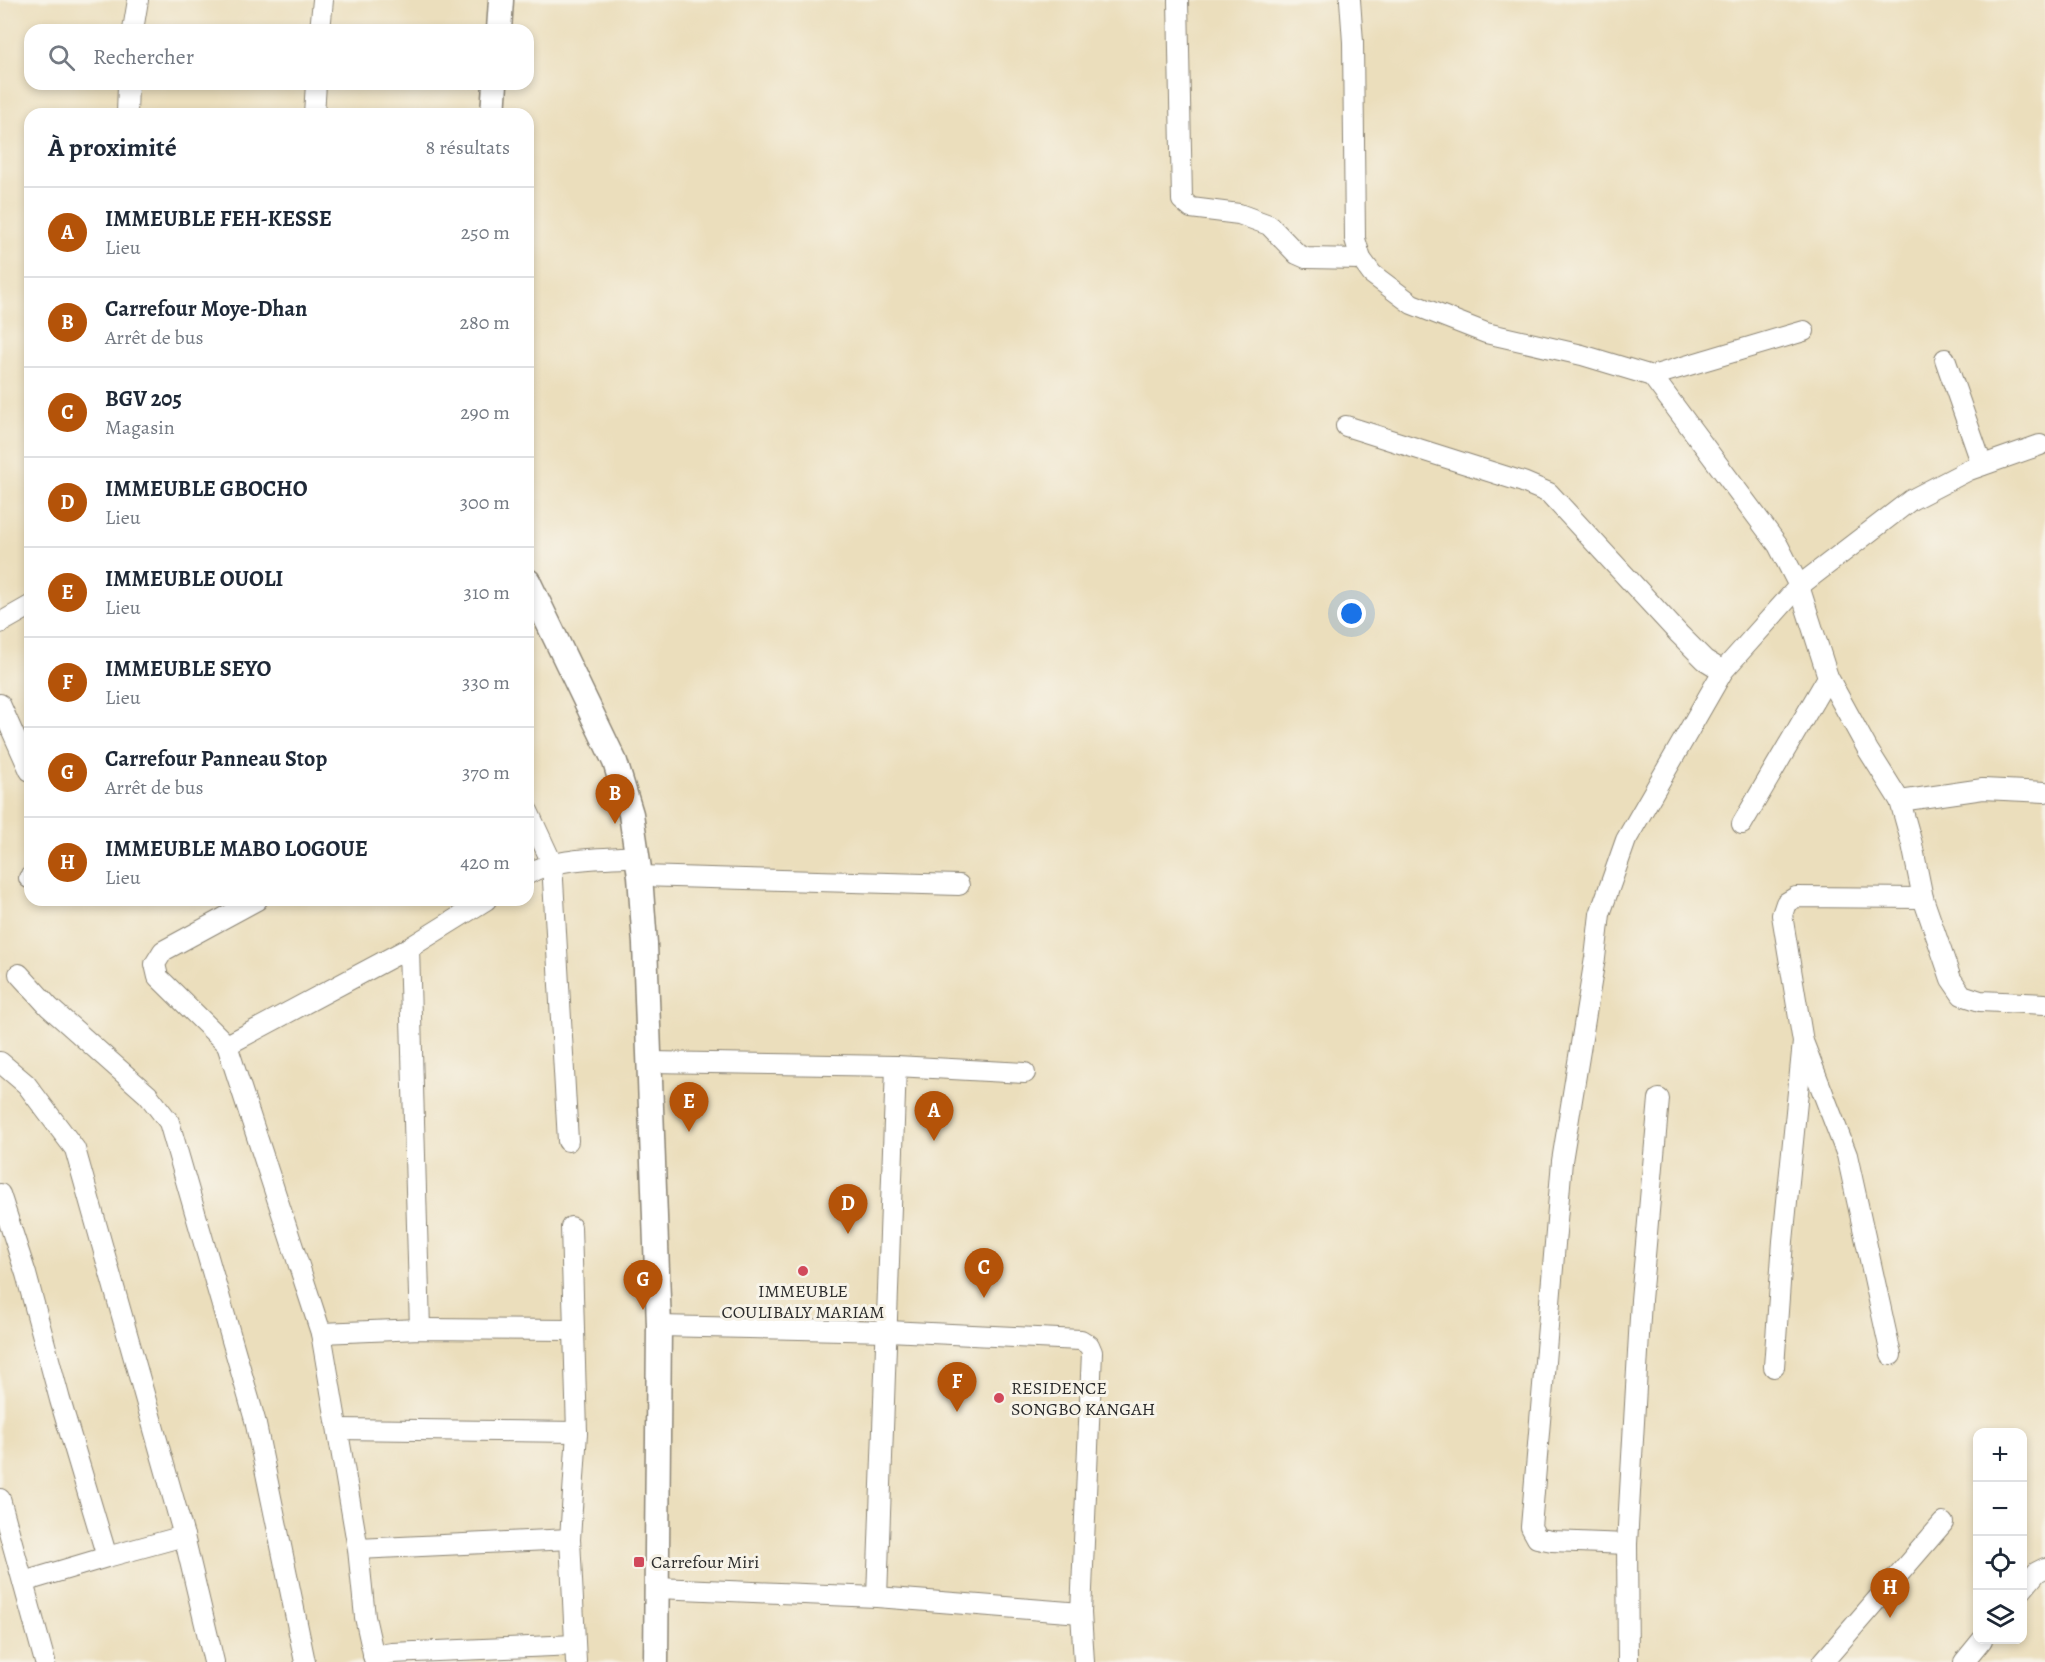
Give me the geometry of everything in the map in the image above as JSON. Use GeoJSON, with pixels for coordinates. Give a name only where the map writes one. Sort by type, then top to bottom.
{"type":"FeatureCollection","features":[{"type":"Feature","properties":{"kind":"street"},"geometry":{"type":"LineString","coordinates":[[134,24],[138,0]]}},
{"type":"Feature","properties":{"kind":"street"},"geometry":{"type":"LineString","coordinates":[[320,24],[322,0]]}},
{"type":"Feature","properties":{"kind":"street"},"geometry":{"type":"LineString","coordinates":[[499,24],[501,0]]}},
{"type":"Feature","properties":{"kind":"street"},"geometry":{"type":"LineString","coordinates":[[1178,0],[1182,200],[1191,208],[1239,214],[1269,225],[1298,254],[1306,258],[1361,259]]}},
{"type":"Feature","properties":{"kind":"street"},"geometry":{"type":"LineString","coordinates":[[1350,0],[1353,42],[1355,239],[1361,259],[1372,274],[1412,304],[1486,333],[1582,355],[1652,376],[1804,331]]}},
{"type":"Feature","properties":{"kind":"street"},"geometry":{"type":"LineString","coordinates":[[127,108],[128,90]]}},
{"type":"Feature","properties":{"kind":"street"},"geometry":{"type":"LineString","coordinates":[[314,108],[316,90]]}},
{"type":"Feature","properties":{"kind":"street"},"geometry":{"type":"LineString","coordinates":[[493,108],[494,90]]}},
{"type":"Feature","properties":{"kind":"street"},"geometry":{"type":"LineString","coordinates":[[1945,358],[1982,465]]}},
{"type":"Feature","properties":{"kind":"street"},"geometry":{"type":"LineString","coordinates":[[1652,376],[1778,545],[1799,586],[1828,677],[1868,750],[1900,801],[1923,898],[1951,979],[1962,995],[1980,1001],[2045,1004]]}},
{"type":"Feature","properties":{"kind":"street"},"geometry":{"type":"LineString","coordinates":[[1346,426],[1524,482],[1549,493],[1678,634],[1705,660],[1723,671]]}},
{"type":"Feature","properties":{"kind":"street"},"geometry":{"type":"LineString","coordinates":[[1627,1544],[1537,1538],[1531,1527],[1562,1161],[1600,914],[1626,840],[1723,671],[1799,586],[1911,500],[1969,470],[2040,446]]}},
{"type":"Feature","properties":{"kind":"street"},"geometry":{"type":"LineString","coordinates":[[534,596],[615,762],[631,814],[638,866],[645,944],[659,1326],[656,1662]]}},
{"type":"Feature","properties":{"kind":"street"},"geometry":{"type":"LineString","coordinates":[[0,623],[24,609]]}},
{"type":"Feature","properties":{"kind":"street"},"geometry":{"type":"LineString","coordinates":[[1742,824],[1828,677]]}},
{"type":"Feature","properties":{"kind":"street"},"geometry":{"type":"LineString","coordinates":[[0,704],[22,736]]}},
{"type":"Feature","properties":{"kind":"street"},"geometry":{"type":"LineString","coordinates":[[1900,801],[1983,789],[2045,792]]}},
{"type":"Feature","properties":{"kind":"street"},"geometry":{"type":"LineString","coordinates":[[534,824],[552,863],[568,1142]]}},
{"type":"Feature","properties":{"kind":"street"},"geometry":{"type":"LineString","coordinates":[[534,870],[552,863],[959,885]]}},
{"type":"Feature","properties":{"kind":"street"},"geometry":{"type":"LineString","coordinates":[[1892,1355],[1847,1155],[1803,1042],[1782,915],[1786,903],[1796,897],[1923,898]]}},
{"type":"Feature","properties":{"kind":"street"},"geometry":{"type":"LineString","coordinates":[[246,906],[163,951],[155,964],[158,977],[227,1045],[321,1333],[358,1549],[365,1617],[374,1659],[392,1653],[461,1656],[575,1654],[570,1539],[577,1432],[571,1227]]}},
{"type":"Feature","properties":{"kind":"street"},"geometry":{"type":"LineString","coordinates":[[227,1045],[410,948],[476,906]]}},
{"type":"Feature","properties":{"kind":"street"},"geometry":{"type":"LineString","coordinates":[[410,948],[420,1329]]}},
{"type":"Feature","properties":{"kind":"street"},"geometry":{"type":"LineString","coordinates":[[19,975],[49,1007],[148,1095],[169,1122],[255,1420],[305,1662]]}},
{"type":"Feature","properties":{"kind":"street"},"geometry":{"type":"LineString","coordinates":[[1774,1367],[1783,1241],[1803,1042]]}},
{"type":"Feature","properties":{"kind":"street"},"geometry":{"type":"LineString","coordinates":[[0,1062],[26,1084],[75,1149],[184,1536],[214,1662]]}},
{"type":"Feature","properties":{"kind":"street"},"geometry":{"type":"LineString","coordinates":[[650,1062],[896,1066],[1025,1073]]}},
{"type":"Feature","properties":{"kind":"street"},"geometry":{"type":"LineString","coordinates":[[877,1597],[896,1066]]}},
{"type":"Feature","properties":{"kind":"street"},"geometry":{"type":"LineString","coordinates":[[1628,1662],[1627,1544],[1641,1300],[1659,1099]]}},
{"type":"Feature","properties":{"kind":"street"},"geometry":{"type":"LineString","coordinates":[[0,1194],[26,1274],[60,1400],[107,1557]]}},
{"type":"Feature","properties":{"kind":"street"},"geometry":{"type":"LineString","coordinates":[[659,1326],[888,1331],[1081,1340],[1089,1345],[1092,1352],[1081,1613],[1084,1662]]}},
{"type":"Feature","properties":{"kind":"street"},"geometry":{"type":"LineString","coordinates":[[321,1333],[420,1329],[573,1330]]}},
{"type":"Feature","properties":{"kind":"street"},"geometry":{"type":"LineString","coordinates":[[338,1429],[577,1432]]}},
{"type":"Feature","properties":{"kind":"street"},"geometry":{"type":"LineString","coordinates":[[0,1499],[45,1662]]}},
{"type":"Feature","properties":{"kind":"street"},"geometry":{"type":"LineString","coordinates":[[1823,1662],[1943,1523]]}},
{"type":"Feature","properties":{"kind":"street"},"geometry":{"type":"LineString","coordinates":[[23,1582],[184,1536]]}},
{"type":"Feature","properties":{"kind":"street"},"geometry":{"type":"LineString","coordinates":[[358,1549],[570,1539]]}},
{"type":"Feature","properties":{"kind":"street"},"geometry":{"type":"LineString","coordinates":[[2027,1584],[2037,1572],[2045,1568]]}},
{"type":"Feature","properties":{"kind":"street"},"geometry":{"type":"LineString","coordinates":[[657,1588],[877,1597],[1081,1613]]}},
{"type":"Feature","properties":{"kind":"street"},"geometry":{"type":"LineString","coordinates":[[1964,1662],[1979,1644]]}},
{"type":"Feature","properties":{"kind":"place","name":"Carrefour Moye-Dhan"},"geometry":{"type":"Point","coordinates":[615,824]}},
{"type":"Feature","properties":{"kind":"place","name":"IMMEUBLE OUOLI"},"geometry":{"type":"Point","coordinates":[689,1132]}},
{"type":"Feature","properties":{"kind":"place","name":"IMMEUBLE FEH-KESSE"},"geometry":{"type":"Point","coordinates":[934,1141]}},
{"type":"Feature","properties":{"kind":"place","name":"IMMEUBLE GBOCHO"},"geometry":{"type":"Point","coordinates":[848,1234]}},
{"type":"Feature","properties":{"kind":"place","name":"IMMEUBLE COULIBALY MARIAM"},"geometry":{"type":"Point","coordinates":[803,1271]}},
{"type":"Feature","properties":{"kind":"place","name":"BGV 205"},"geometry":{"type":"Point","coordinates":[984,1298]}},
{"type":"Feature","properties":{"kind":"place","name":"Carrefour Panneau Stop"},"geometry":{"type":"Point","coordinates":[643,1310]}},
{"type":"Feature","properties":{"kind":"place","name":"RESIDENCE SONGBO KANGAH"},"geometry":{"type":"Point","coordinates":[999,1398]}},
{"type":"Feature","properties":{"kind":"place","name":"IMMEUBLE SEYO"},"geometry":{"type":"Point","coordinates":[957,1412]}},
{"type":"Feature","properties":{"kind":"place","name":"Carrefour Miri"},"geometry":{"type":"Point","coordinates":[639,1562]}},
{"type":"Feature","properties":{"kind":"place","name":"IMMEUBLE MABO LOGOUE"},"geometry":{"type":"Point","coordinates":[1890,1618]}}]}
